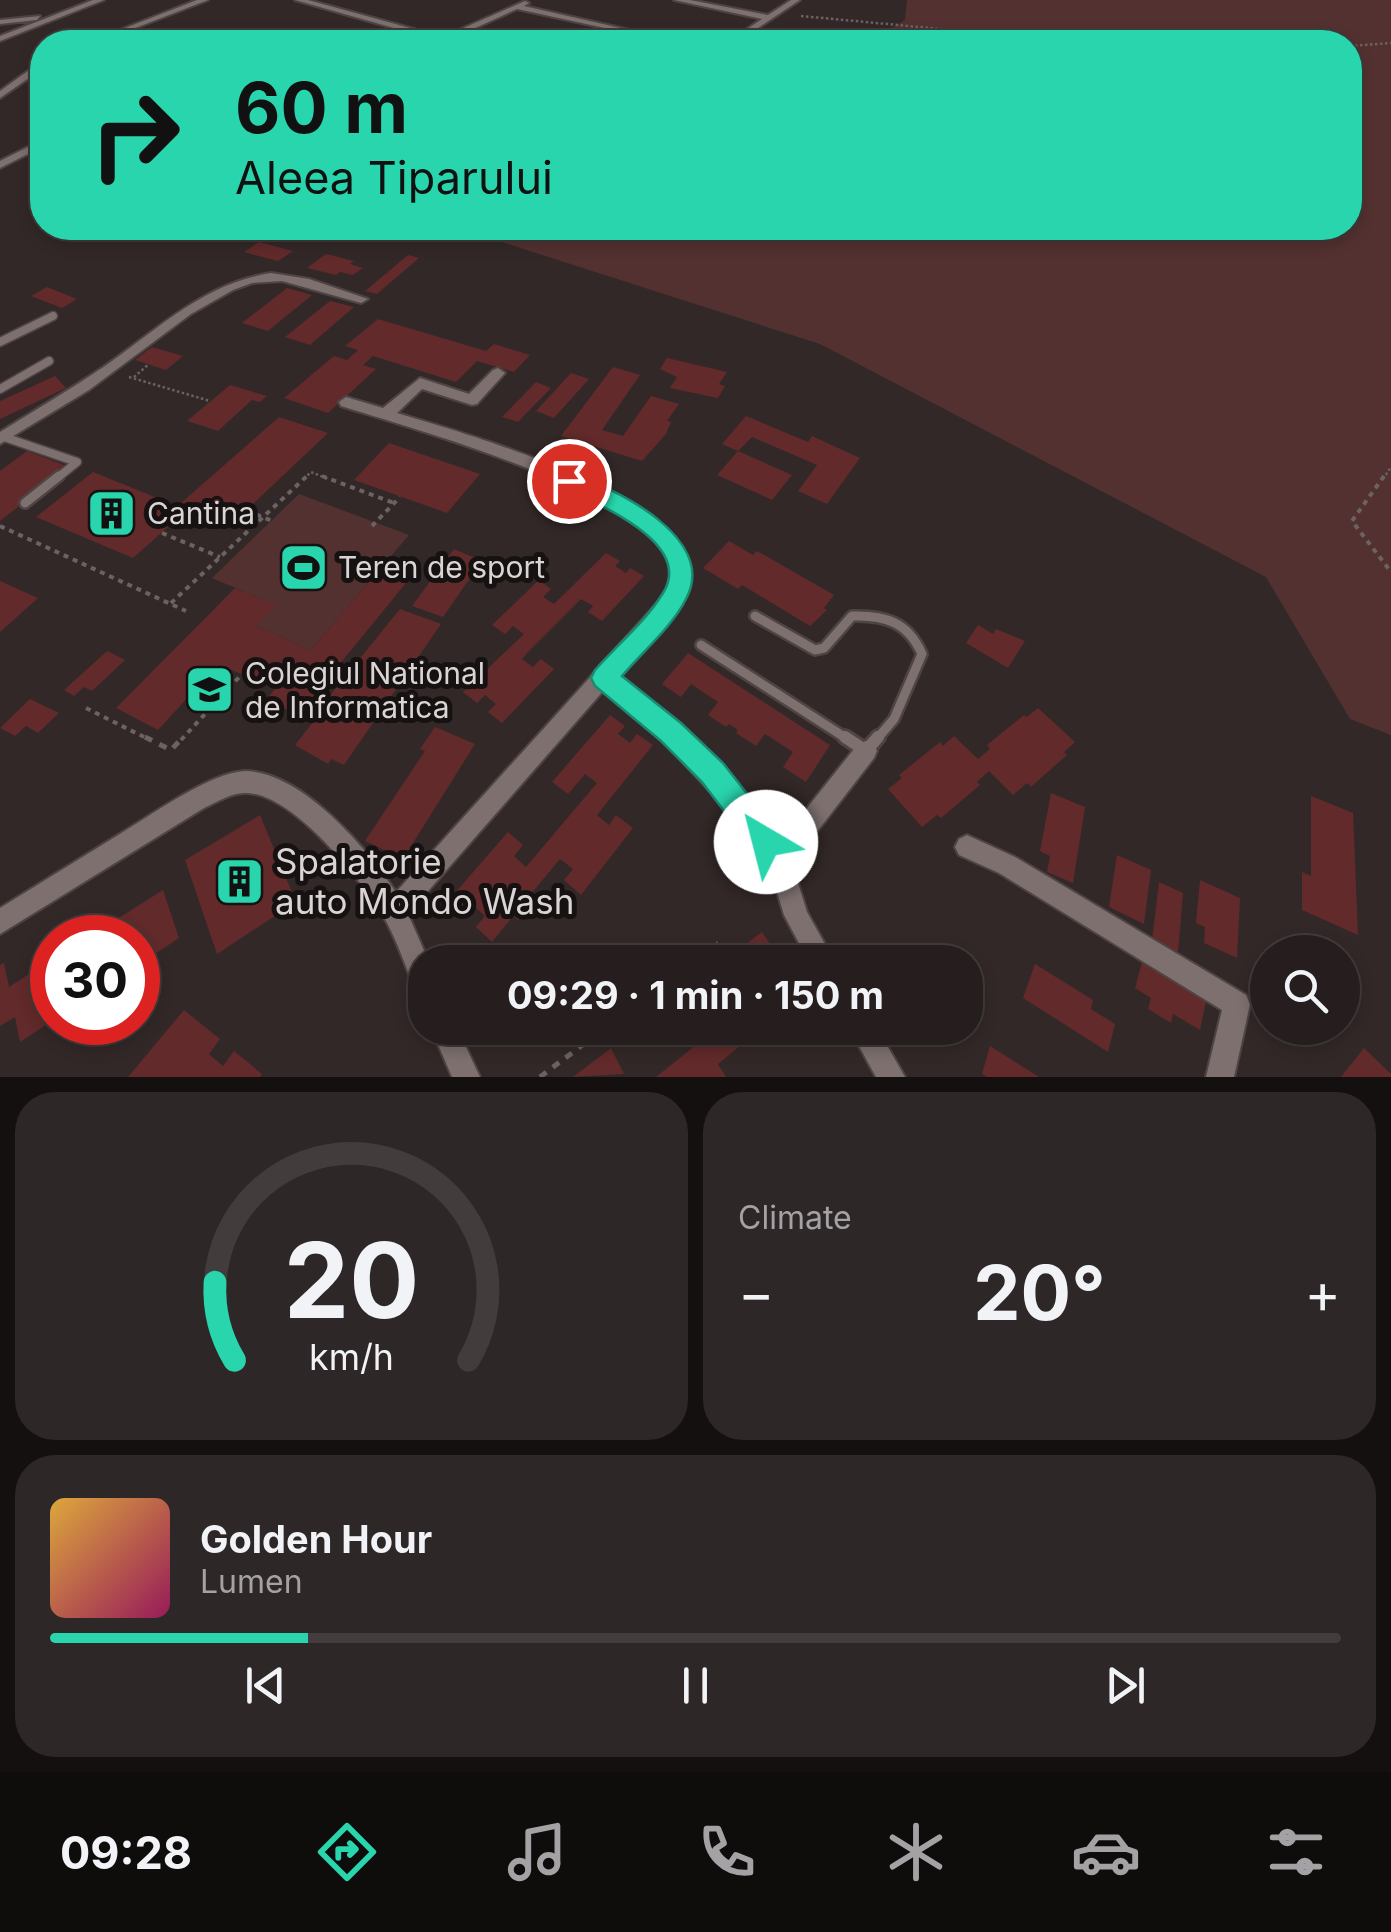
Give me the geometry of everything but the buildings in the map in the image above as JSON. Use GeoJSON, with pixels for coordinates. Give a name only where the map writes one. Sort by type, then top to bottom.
{"type":"FeatureCollection","features":[{"type":"Feature","properties":{"kind":"street"},"geometry":{"type":"LineString","coordinates":[[66,0],[87,6]]}},
{"type":"Feature","properties":{"kind":"street"},"geometry":{"type":"LineString","coordinates":[[0,39],[100,0]]}},
{"type":"Feature","properties":{"kind":"street"},"geometry":{"type":"LineString","coordinates":[[125,30],[204,0]]}},
{"type":"Feature","properties":{"kind":"street"},"geometry":{"type":"LineString","coordinates":[[299,0],[408,30]]}},
{"type":"Feature","properties":{"kind":"street"},"geometry":{"type":"LineString","coordinates":[[470,30],[532,0]]}},
{"type":"Feature","properties":{"kind":"street"},"geometry":{"type":"LineString","coordinates":[[678,0],[773,16]]}},
{"type":"Feature","properties":{"kind":"street"},"geometry":{"type":"LineString","coordinates":[[751,30],[796,0]]}},
{"type":"Feature","properties":{"kind":"street"},"geometry":{"type":"LineString","coordinates":[[517,7],[623,30]]}},
{"type":"Feature","properties":{"kind":"street"},"geometry":{"type":"LineString","coordinates":[[0,22],[67,15]]}},
{"type":"Feature","properties":{"kind":"street"},"geometry":{"type":"LineString","coordinates":[[0,95],[30,73]]}},
{"type":"Feature","properties":{"kind":"street"},"geometry":{"type":"LineString","coordinates":[[0,165],[30,149]]}},
{"type":"Feature","properties":{"kind":"street"},"geometry":{"type":"LineString","coordinates":[[2,438],[107,371],[172,323],[242,284],[267,276],[289,278],[361,299]]}},
{"type":"Feature","properties":{"kind":"street"},"geometry":{"type":"LineString","coordinates":[[385,415],[420,383],[472,400],[498,373]]}},
{"type":"Feature","properties":{"kind":"street"},"geometry":{"type":"LineString","coordinates":[[346,402],[592,490],[643,517],[674,550],[681,567],[677,594],[394,912]]}},
{"type":"Feature","properties":{"kind":"street"},"geometry":{"type":"LineString","coordinates":[[604,678],[671,732],[712,773],[779,861],[797,918],[814,945]]}},
{"type":"Feature","properties":{"kind":"street"},"geometry":{"type":"LineString","coordinates":[[779,861],[866,752]]}},
{"type":"Feature","properties":{"kind":"street"},"geometry":{"type":"LineString","coordinates":[[0,922],[196,800],[247,782],[268,785],[304,808],[360,865],[394,912],[408,945]]}},
{"type":"Feature","properties":{"kind":"street"},"geometry":{"type":"LineString","coordinates":[[967,847],[1007,865],[1237,1004],[1220,1077]]}},
{"type":"Feature","properties":{"kind":"street"},"geometry":{"type":"LineString","coordinates":[[452,1045],[466,1077]]}},
{"type":"Feature","properties":{"kind":"street"},"geometry":{"type":"LineString","coordinates":[[872,1045],[890,1077]]}},
{"type":"Feature","properties":{"kind":"lane"},"geometry":{"type":"LineString","coordinates":[[0,342],[53,316]]}},
{"type":"Feature","properties":{"kind":"lane"},"geometry":{"type":"LineString","coordinates":[[0,389],[49,360]]}},
{"type":"Feature","properties":{"kind":"lane"},"geometry":{"type":"LineString","coordinates":[[2,438],[77,462],[26,503]]}},
{"type":"Feature","properties":{"kind":"lane"},"geometry":{"type":"LineString","coordinates":[[701,645],[866,752],[894,719],[922,654],[913,632],[886,618],[852,616],[824,648],[815,650],[754,616]]}},
{"type":"Feature","properties":{"kind":"path"},"geometry":{"type":"LineString","coordinates":[[773,16],[939,30]]}},
{"type":"Feature","properties":{"kind":"path"},"geometry":{"type":"LineString","coordinates":[[1362,45],[1391,43]]}},
{"type":"Feature","properties":{"kind":"path"},"geometry":{"type":"LineString","coordinates":[[132,378],[150,364]]}},
{"type":"Feature","properties":{"kind":"path"},"geometry":{"type":"LineString","coordinates":[[107,371],[210,401]]}},
{"type":"Feature","properties":{"kind":"path"},"geometry":{"type":"LineString","coordinates":[[1391,467],[1352,521],[1391,572]]}},
{"type":"Feature","properties":{"kind":"path"},"geometry":{"type":"LineString","coordinates":[[172,603],[311,472],[394,503]]}},
{"type":"Feature","properties":{"kind":"path"},"geometry":{"type":"LineString","coordinates":[[372,526],[400,497]]}},
{"type":"Feature","properties":{"kind":"path"},"geometry":{"type":"LineString","coordinates":[[247,511],[275,522]]}},
{"type":"Feature","properties":{"kind":"path"},"geometry":{"type":"LineString","coordinates":[[0,526],[186,611]]}},
{"type":"Feature","properties":{"kind":"path"},"geometry":{"type":"LineString","coordinates":[[162,533],[220,557]]}},
{"type":"Feature","properties":{"kind":"path"},"geometry":{"type":"LineString","coordinates":[[86,708],[171,750],[242,674]]}},
{"type":"Feature","properties":{"kind":"path"},"geometry":{"type":"LineString","coordinates":[[540,1077],[582,1045]]}},
{"type":"Feature","properties":{"kind":"shaded area"},"geometry":{"type":"Polygon","coordinates":[[[907,0],[1391,0],[1391,735],[1350,719],[1266,577],[820,344],[495,240],[1362,240],[1362,30],[888,30],[905,20],[907,0]]]}},
{"type":"Feature","properties":{"kind":"shaded area","name":"Teren de sport"},"geometry":{"type":"Polygon","coordinates":[[[299,494],[409,535],[311,650],[256,626],[275,605],[212,578],[299,494]]]}},
{"type":"Feature","properties":{"kind":"place","name":"Cantina"},"geometry":{"type":"Point","coordinates":[112,513]}},
{"type":"Feature","properties":{"kind":"place","name":"Teren de sport"},"geometry":{"type":"Point","coordinates":[303,567]}},
{"type":"Feature","properties":{"kind":"place","name":"Colegiul National de Informatica"},"geometry":{"type":"Point","coordinates":[210,690]}},
{"type":"Feature","properties":{"kind":"place","name":"Spalatorie auto Mondo Wash"},"geometry":{"type":"Point","coordinates":[240,881]}},
{"type":"Feature","properties":{"kind":"route"},"geometry":{"type":"LineString","coordinates":[[569,481],[643,517],[674,550],[681,567],[677,594],[604,678],[671,732],[712,773],[766,842]]}}]}
